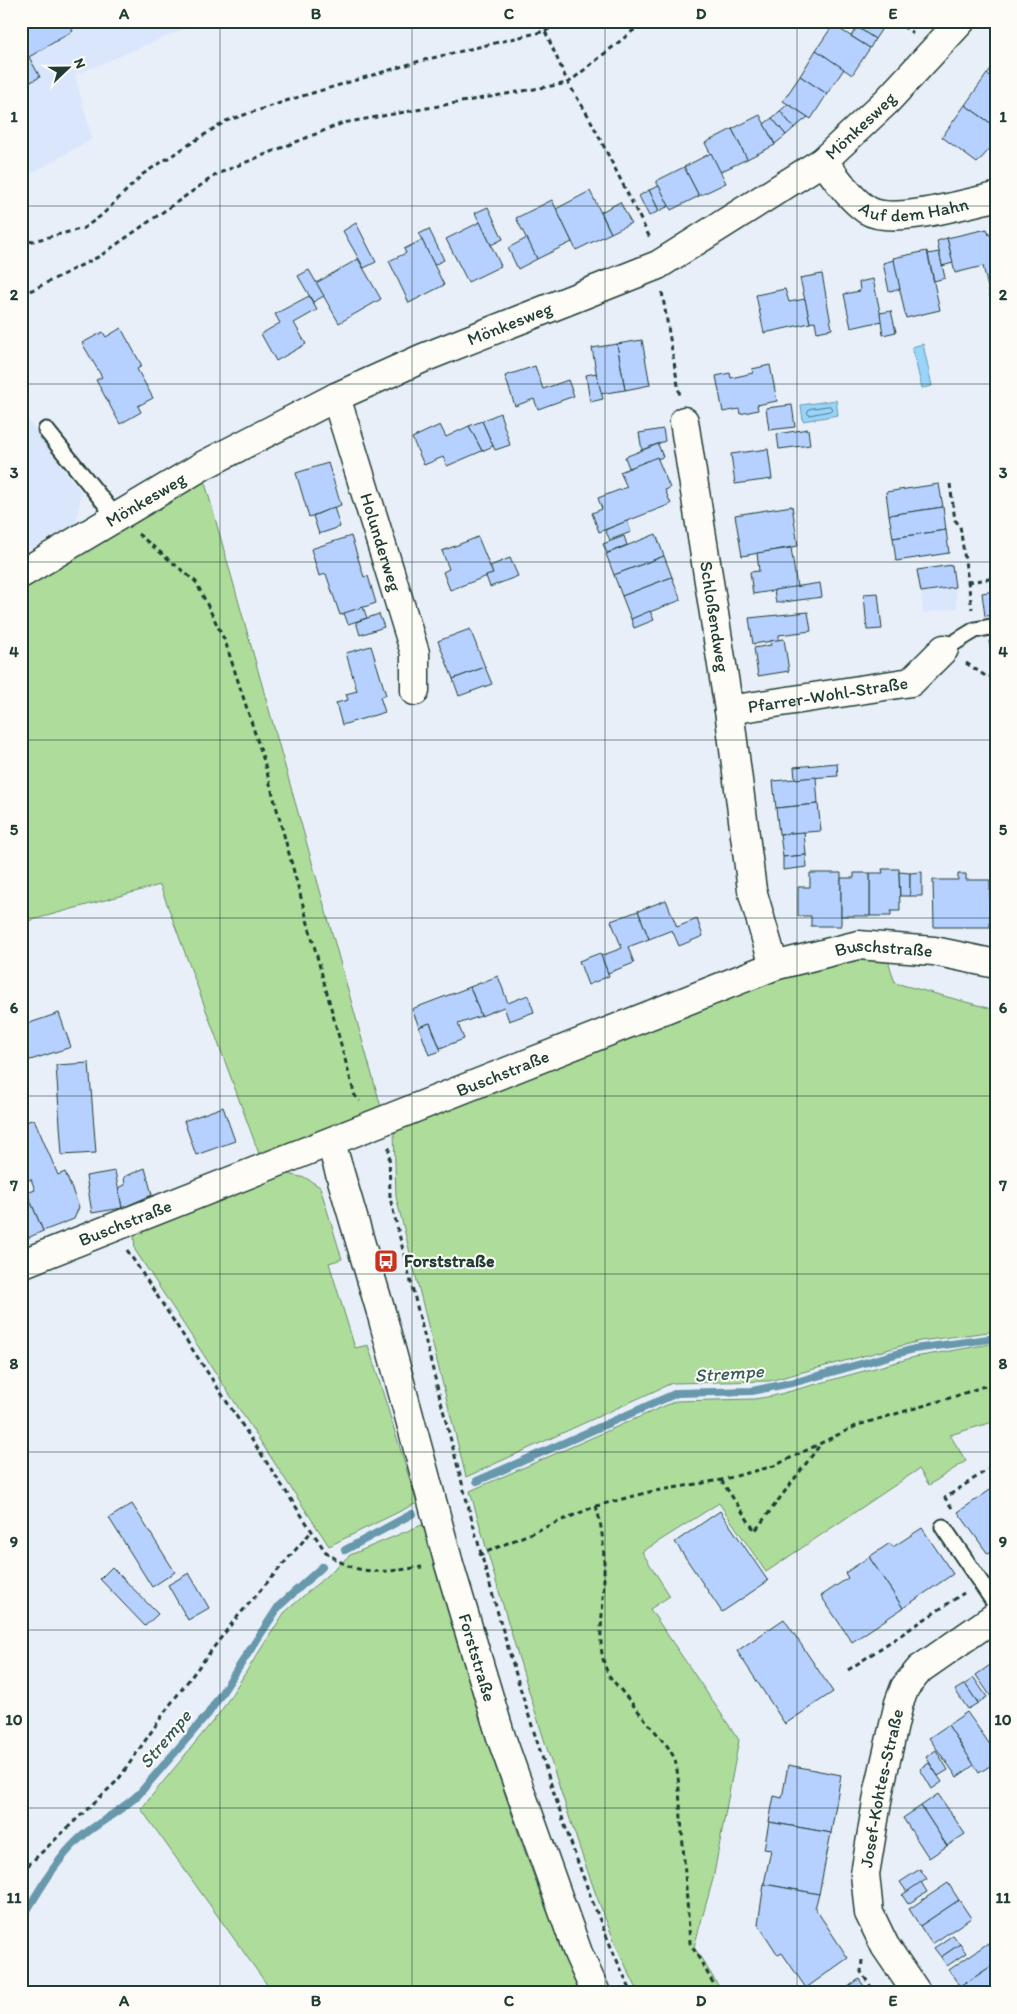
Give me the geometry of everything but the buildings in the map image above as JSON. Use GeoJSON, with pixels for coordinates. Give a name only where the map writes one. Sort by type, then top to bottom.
{"type":"FeatureCollection","features":[{"type":"Feature","properties":{"kind":"street","name":"Mönkesweg"},"geometry":{"type":"LineString","coordinates":[[21,574],[212,460],[336,397],[423,358],[658,264],[823,161],[887,101],[961,21]]}},
{"type":"Feature","properties":{"kind":"street","name":"Auf dem Hahn"},"geometry":{"type":"LineString","coordinates":[[823,161],[855,200],[878,215],[896,217],[996,196]]}},
{"type":"Feature","properties":{"kind":"street","name":"Holunderweg"},"geometry":{"type":"LineString","coordinates":[[336,397],[415,653],[415,691]]}},
{"type":"Feature","properties":{"kind":"street","name":"Schloßendweg"},"geometry":{"type":"LineString","coordinates":[[684,422],[729,710],[752,890],[774,966]]}},
{"type":"Feature","properties":{"kind":"street","name":"Pfarrer-Wohl-Straße"},"geometry":{"type":"LineString","coordinates":[[729,710],[911,682],[944,649]]}},
{"type":"Feature","properties":{"kind":"street","name":"Buschstraße"},"geometry":{"type":"LineString","coordinates":[[21,1264],[331,1143],[376,1123],[774,966],[858,945],[934,951],[996,964]]}},
{"type":"Feature","properties":{"kind":"street","name":"Forststraße"},"geometry":{"type":"LineString","coordinates":[[331,1143],[381,1312],[449,1564],[501,1737],[531,1826],[578,1953],[596,1993]]}},
{"type":"Feature","properties":{"kind":"street","name":"Josef-Kohtes-Straße"},"geometry":{"type":"LineString","coordinates":[[917,1993],[885,1946],[869,1913],[865,1874],[879,1790],[899,1703],[905,1687],[920,1669],[996,1616]]}},
{"type":"Feature","properties":{"kind":"lane"},"geometry":{"type":"LineString","coordinates":[[46,430],[116,517]]}},
{"type":"Feature","properties":{"kind":"lane"},"geometry":{"type":"LineString","coordinates":[[944,649],[975,630],[996,626]]}},
{"type":"Feature","properties":{"kind":"lane"},"geometry":{"type":"LineString","coordinates":[[943,1527],[996,1605]]}},
{"type":"Feature","properties":{"kind":"path"},"geometry":{"type":"LineString","coordinates":[[21,244],[84,228],[102,215],[143,174],[226,122],[289,100],[420,61],[545,31],[566,21]]}},
{"type":"Feature","properties":{"kind":"path"},"geometry":{"type":"LineString","coordinates":[[21,293],[32,290],[100,256],[217,174],[343,123],[568,83],[645,21]]}},
{"type":"Feature","properties":{"kind":"path"},"geometry":{"type":"LineString","coordinates":[[894,21],[918,35]]}},
{"type":"Feature","properties":{"kind":"path"},"geometry":{"type":"LineString","coordinates":[[545,31],[568,83],[589,116],[655,249],[666,327],[684,422]]}},
{"type":"Feature","properties":{"kind":"path"},"geometry":{"type":"LineString","coordinates":[[950,484],[955,520],[960,526],[975,630]]}},
{"type":"Feature","properties":{"kind":"path"},"geometry":{"type":"LineString","coordinates":[[116,517],[196,582],[225,642],[263,758],[355,1096],[388,1136],[390,1198],[481,1554],[518,1681],[558,1805],[596,1911],[632,1993]]}},
{"type":"Feature","properties":{"kind":"path"},"geometry":{"type":"LineString","coordinates":[[968,582],[996,578]]}},
{"type":"Feature","properties":{"kind":"path"},"geometry":{"type":"LineString","coordinates":[[944,649],[987,677],[996,676]]}},
{"type":"Feature","properties":{"kind":"path"},"geometry":{"type":"LineString","coordinates":[[113,1228],[311,1532],[325,1551],[338,1562],[362,1571],[380,1572],[449,1564],[481,1554],[596,1506],[649,1492],[721,1480],[774,1466],[858,1425],[954,1397],[996,1382]]}},
{"type":"Feature","properties":{"kind":"path"},"geometry":{"type":"LineString","coordinates":[[721,1480],[755,1531],[822,1443]]}},
{"type":"Feature","properties":{"kind":"path"},"geometry":{"type":"LineString","coordinates":[[956,1514],[945,1498],[996,1464]]}},
{"type":"Feature","properties":{"kind":"path"},"geometry":{"type":"LineString","coordinates":[[596,1506],[604,1546],[600,1636],[605,1668],[610,1677],[668,1747],[675,1759],[678,1776],[690,1943],[719,1993]]}},
{"type":"Feature","properties":{"kind":"path"},"geometry":{"type":"LineString","coordinates":[[21,1872],[118,1780],[169,1706],[234,1622],[311,1532]]}},
{"type":"Feature","properties":{"kind":"path"},"geometry":{"type":"LineString","coordinates":[[848,1670],[980,1582]]}},
{"type":"Feature","properties":{"kind":"shaded area"},"geometry":{"type":"Polygon","coordinates":[[[21,21],[185,21],[184,29],[75,75],[92,139],[21,179],[21,21]]]}},
{"type":"Feature","properties":{"kind":"shaded area"},"geometry":{"type":"Polygon","coordinates":[[[21,411],[81,492],[76,524],[21,554],[21,411]]]}},
{"type":"Feature","properties":{"kind":"shaded area"},"geometry":{"type":"Polygon","coordinates":[[[955,587],[957,608],[923,613],[921,592],[955,587]]]}},
{"type":"Feature","properties":{"kind":"green space"},"geometry":{"type":"Polygon","coordinates":[[[202,472],[383,1114],[262,1162],[160,885],[21,923],[21,576],[202,472]]]}},
{"type":"Feature","properties":{"kind":"green space"},"geometry":{"type":"Polygon","coordinates":[[[887,957],[895,983],[996,1010],[996,1331],[920,1341],[769,1381],[672,1383],[466,1477],[396,1197],[394,1131],[809,966],[887,957]]]}},
{"type":"Feature","properties":{"kind":"green space"},"geometry":{"type":"Polygon","coordinates":[[[287,1174],[306,1178],[320,1187],[342,1259],[329,1263],[355,1348],[368,1345],[417,1503],[329,1546],[135,1250],[134,1237],[143,1230],[287,1174]]]}},
{"type":"Feature","properties":{"kind":"green space"},"geometry":{"type":"Polygon","coordinates":[[[996,1343],[996,1421],[950,1435],[966,1461],[929,1485],[919,1469],[766,1572],[719,1503],[642,1552],[670,1596],[650,1609],[739,1740],[713,1879],[694,1947],[723,1993],[639,1993],[616,1945],[579,1845],[526,1682],[470,1491],[676,1401],[754,1399],[773,1396],[915,1357],[996,1343]]]}},
{"type":"Feature","properties":{"kind":"green space"},"geometry":{"type":"Polygon","coordinates":[[[424,1524],[494,1761],[535,1878],[581,1993],[273,1993],[141,1809],[221,1711],[284,1613],[350,1555],[424,1524]]]}},
{"type":"Feature","properties":{"kind":"water"},"geometry":{"type":"Polygon","coordinates":[[[923,344],[932,386],[922,388],[912,347],[923,344]]]}},
{"type":"Feature","properties":{"kind":"water"},"geometry":{"type":"Polygon","coordinates":[[[836,400],[838,415],[803,421],[801,405],[836,400]]]}},
{"type":"Feature","properties":{"kind":"waterway","name":"Strempe"},"geometry":{"type":"LineString","coordinates":[[477,1481],[677,1393],[752,1391],[796,1382],[914,1349],[996,1338]]}},
{"type":"Feature","properties":{"kind":"waterway","name":"Strempe"},"geometry":{"type":"LineString","coordinates":[[345,1550],[412,1514]]}},
{"type":"Feature","properties":{"kind":"waterway","name":"Strempe"},"geometry":{"type":"LineString","coordinates":[[21,1920],[58,1862],[86,1833],[139,1794],[208,1714],[279,1606],[322,1567]]}},
{"type":"Feature","properties":{"kind":"place","name":"Forststraße"},"geometry":{"type":"Point","coordinates":[386,1261]}}]}
